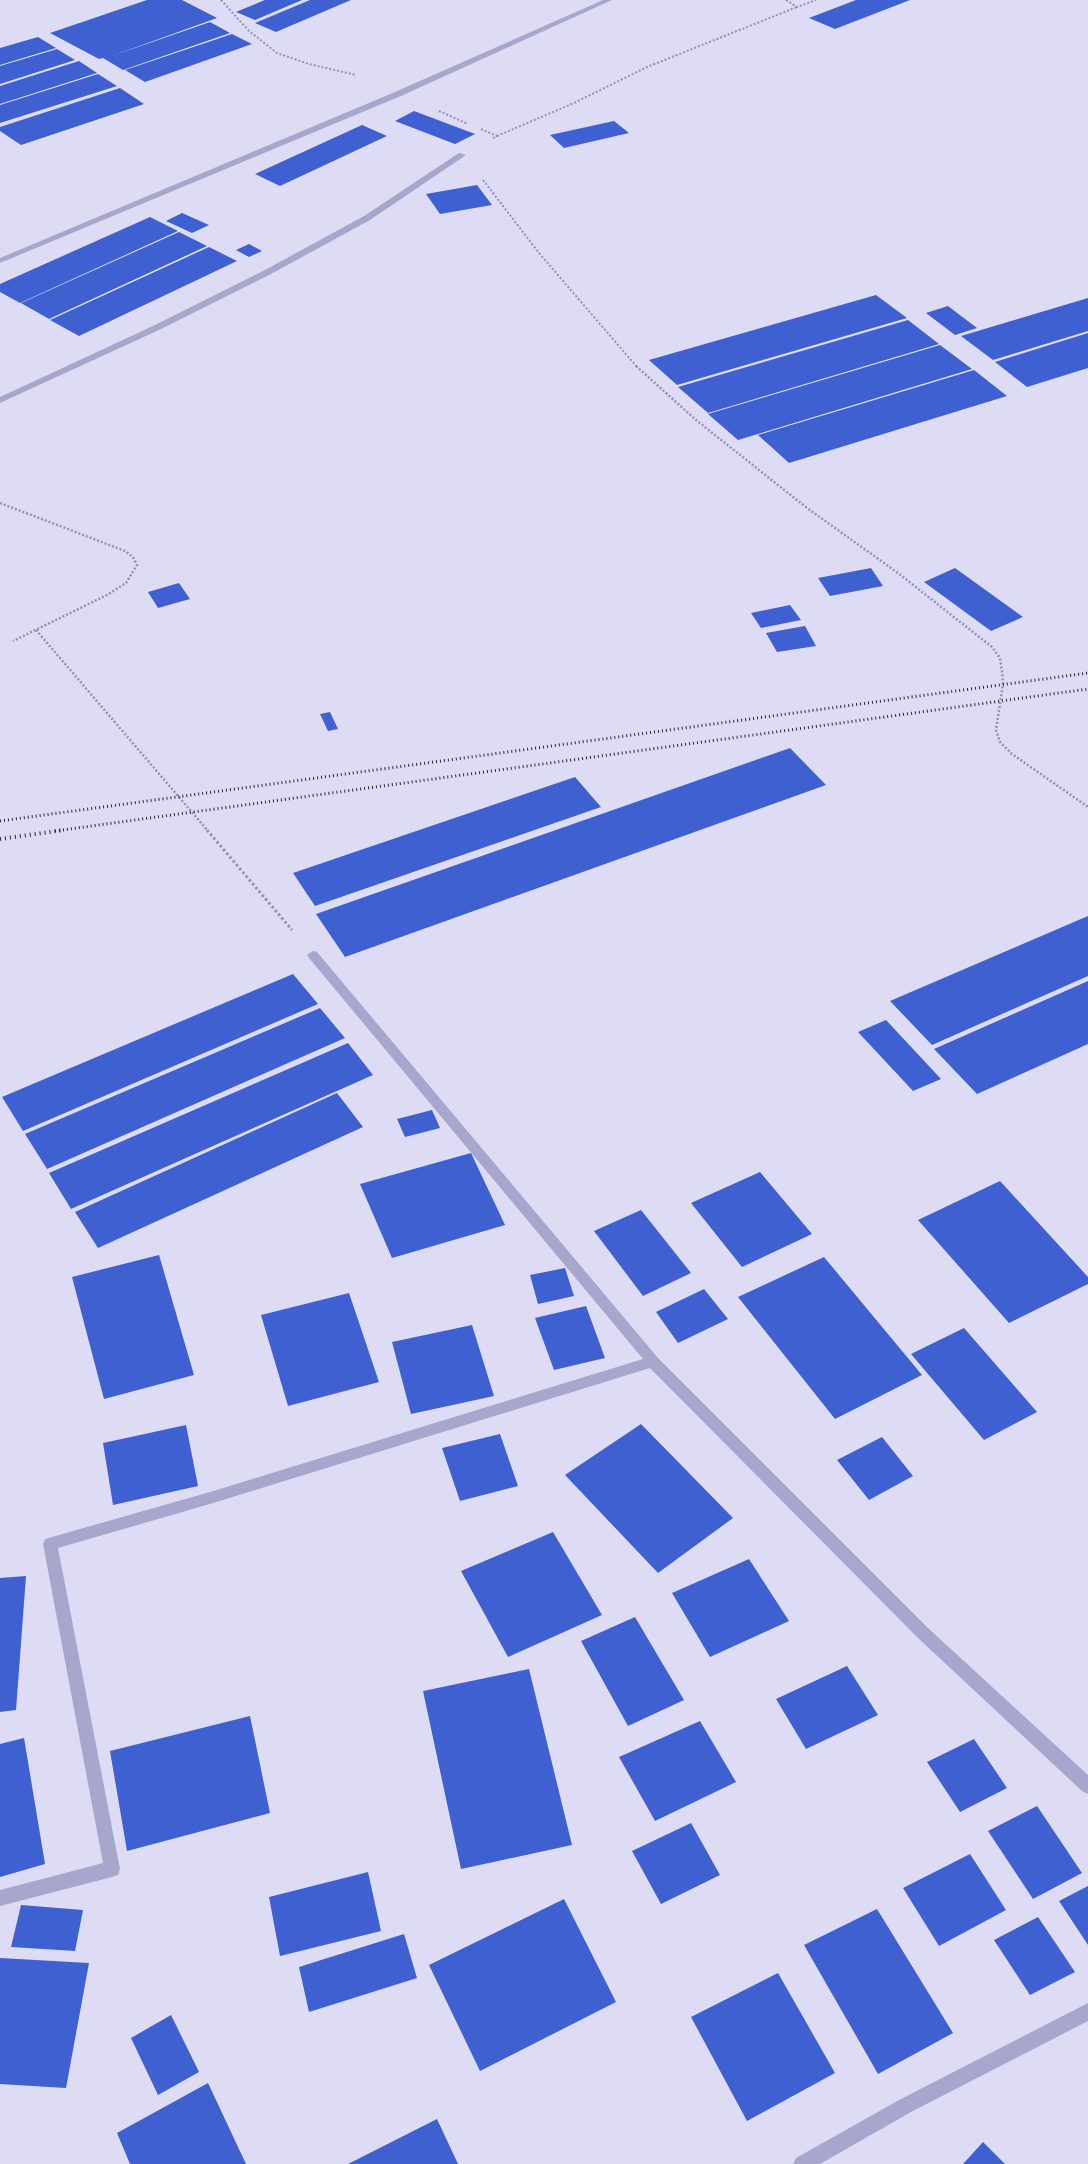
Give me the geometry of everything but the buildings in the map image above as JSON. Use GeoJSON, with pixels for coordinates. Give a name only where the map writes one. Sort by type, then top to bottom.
{"type":"FeatureCollection","features":[{"type":"Feature","properties":{"kind":"street"},"geometry":{"type":"LineString","coordinates":[[0,261],[398,94],[609,0]]}},
{"type":"Feature","properties":{"kind":"street"},"geometry":{"type":"LineString","coordinates":[[0,400],[156,328],[268,272],[367,218],[462,155]]}},
{"type":"Feature","properties":{"kind":"street"},"geometry":{"type":"LineString","coordinates":[[313,956],[652,1362],[922,1633],[1088,1786]]}},
{"type":"Feature","properties":{"kind":"street"},"geometry":{"type":"LineString","coordinates":[[0,1898],[112,1868],[50,1544],[210,1498],[652,1362]]}},
{"type":"Feature","properties":{"kind":"street"},"geometry":{"type":"LineString","coordinates":[[802,2164],[905,2106],[1088,2012]]}},
{"type":"Feature","properties":{"kind":"path"},"geometry":{"type":"LineString","coordinates":[[221,0],[249,31],[277,53],[309,64],[364,76],[398,94],[470,124]]}},
{"type":"Feature","properties":{"kind":"path"},"geometry":{"type":"LineString","coordinates":[[786,0],[797,7]]}},
{"type":"Feature","properties":{"kind":"path"},"geometry":{"type":"LineString","coordinates":[[816,0],[647,67],[574,103],[497,136],[462,155],[539,253],[639,369],[696,420],[799,502],[898,573],[992,647],[1000,658],[1002,672],[1003,684],[996,730],[1000,742],[1012,754],[1088,807]]}},
{"type":"Feature","properties":{"kind":"path"},"geometry":{"type":"LineString","coordinates":[[479,128],[497,136]]}},
{"type":"Feature","properties":{"kind":"path"},"geometry":{"type":"LineString","coordinates":[[0,503],[125,551],[137,565],[126,583],[107,595],[13,641]]}},
{"type":"Feature","properties":{"kind":"path"},"geometry":{"type":"LineString","coordinates":[[36,630],[313,956]]}},
{"type":"Feature","properties":{"kind":"railway"},"geometry":{"type":"LineString","coordinates":[[0,821],[1088,673]]}},
{"type":"Feature","properties":{"kind":"railway"},"geometry":{"type":"LineString","coordinates":[[55,831],[1088,689]]}},
{"type":"Feature","properties":{"kind":"railway"},"geometry":{"type":"LineString","coordinates":[[0,839],[64,830]]}}]}
